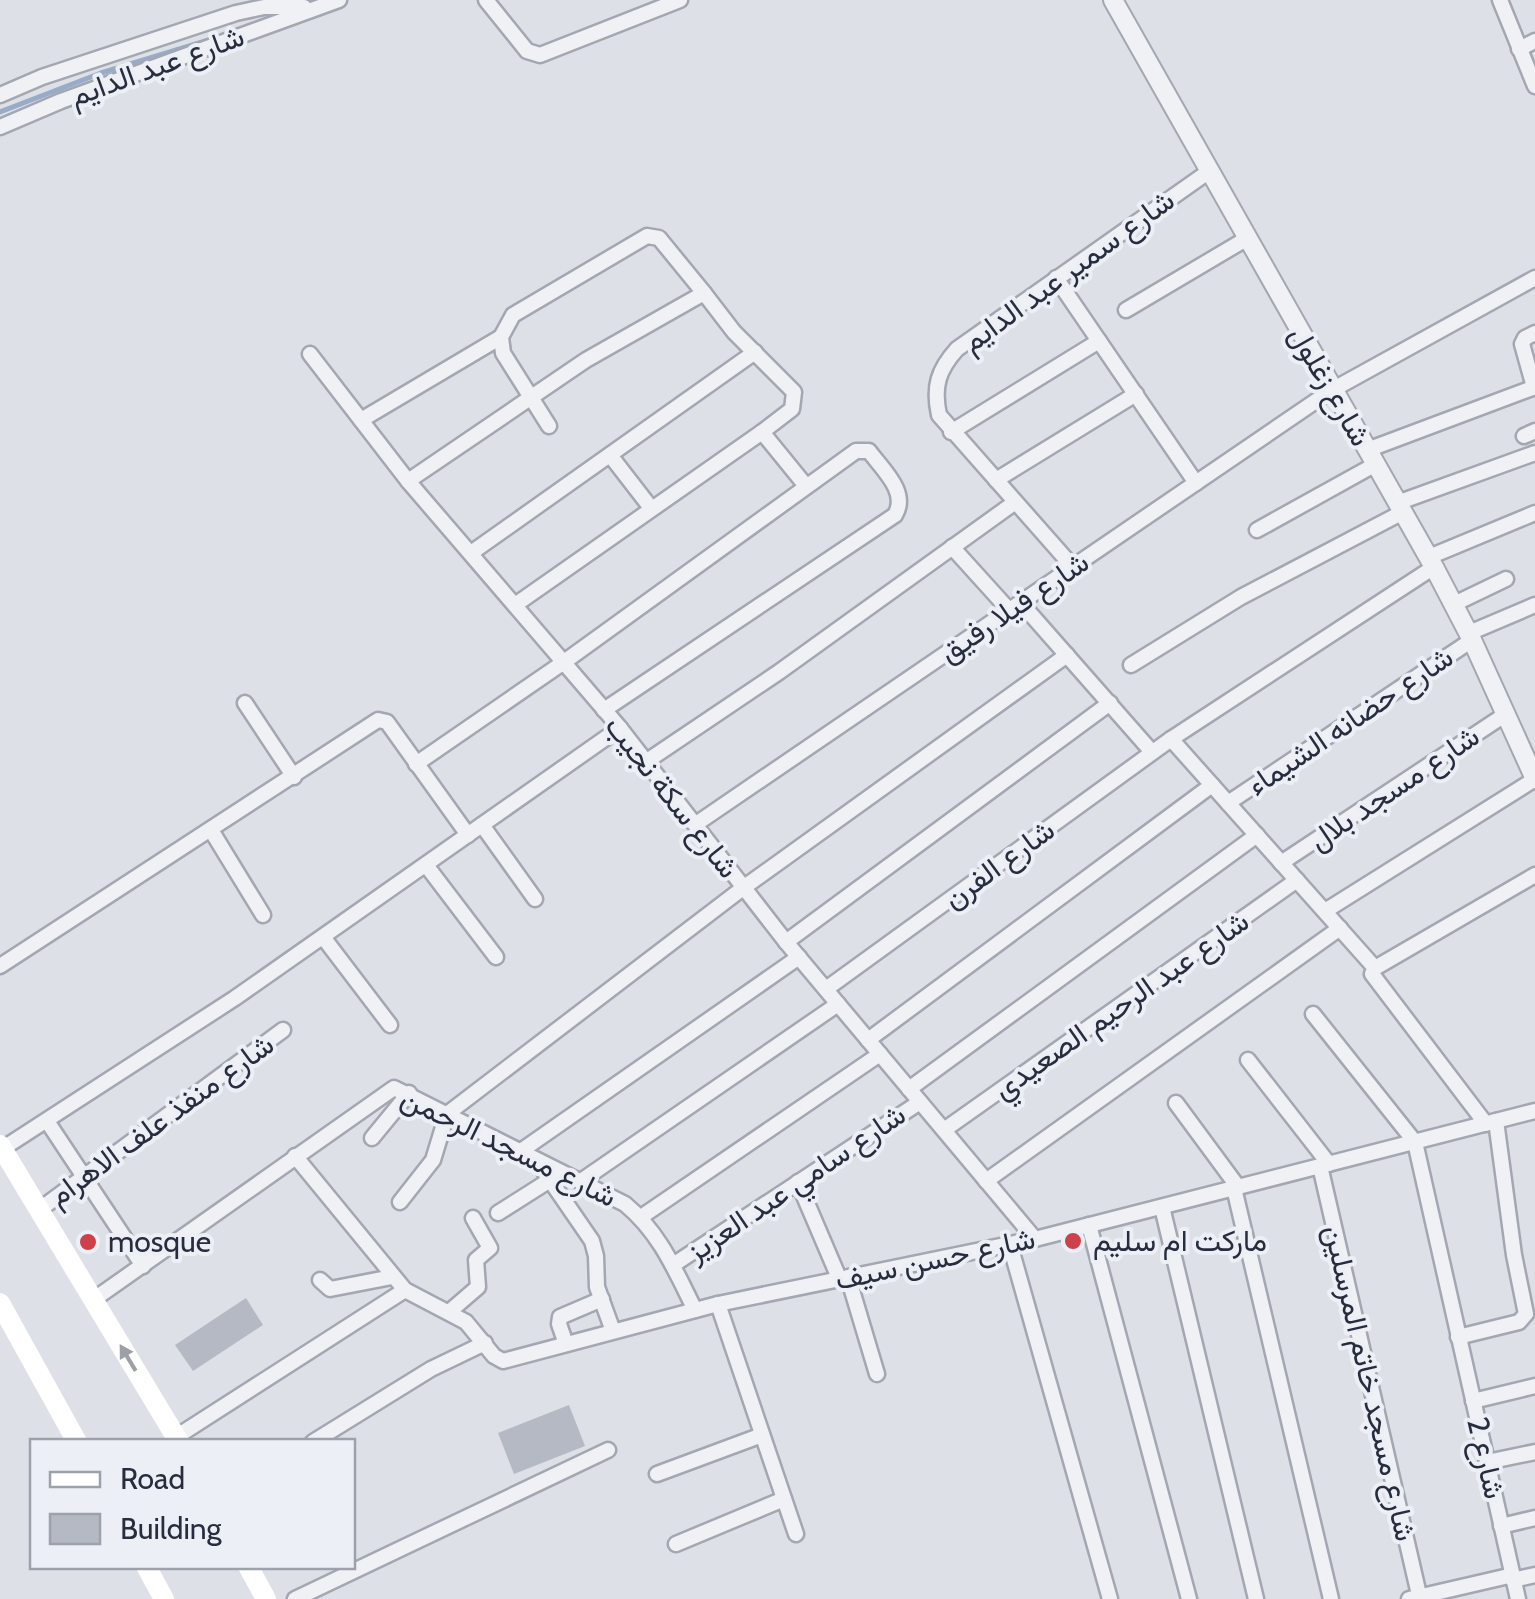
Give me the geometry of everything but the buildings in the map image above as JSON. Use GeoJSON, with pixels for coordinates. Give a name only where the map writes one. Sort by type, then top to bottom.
{"type":"FeatureCollection","features":[{"type":"Feature","properties":{"kind":"main road"},"geometry":{"type":"LineString","coordinates":[[1,1147],[177,1439]]}},
{"type":"Feature","properties":{"kind":"main road"},"geometry":{"type":"LineString","coordinates":[[0,1303],[74,1439]]}},
{"type":"Feature","properties":{"kind":"main road"},"geometry":{"type":"LineString","coordinates":[[148,1569],[164,1599]]}},
{"type":"Feature","properties":{"kind":"main road"},"geometry":{"type":"LineString","coordinates":[[250,1569],[266,1599]]}},
{"type":"Feature","properties":{"kind":"street","name":"شارع عبد الدايم"},"geometry":{"type":"LineString","coordinates":[[0,128],[61,101],[339,0]]}},
{"type":"Feature","properties":{"kind":"street"},"geometry":{"type":"LineString","coordinates":[[486,0],[527,50],[540,55],[680,0]]}},
{"type":"Feature","properties":{"kind":"street","name":"شارع زغلول"},"geometry":{"type":"LineString","coordinates":[[1112,0],[1432,562],[1471,637],[1535,779]]}},
{"type":"Feature","properties":{"kind":"street"},"geometry":{"type":"LineString","coordinates":[[1500,0],[1535,86]]}},
{"type":"Feature","properties":{"kind":"street","name":"شارع عبد الدايم"},"geometry":{"type":"LineString","coordinates":[[0,95],[42,77],[236,13],[279,6],[315,7]]}},
{"type":"Feature","properties":{"kind":"street"},"geometry":{"type":"LineString","coordinates":[[1519,49],[1535,41]]}},
{"type":"Feature","properties":{"kind":"street","name":"شارع سمير عبد الدايم"},"geometry":{"type":"LineString","coordinates":[[1073,567],[939,415],[935,395],[938,378],[957,349],[1208,172]]}},
{"type":"Feature","properties":{"kind":"street"},"geometry":{"type":"LineString","coordinates":[[361,420],[501,336],[513,316],[647,236],[658,238],[734,332],[795,396],[792,408],[762,432],[515,605]]}},
{"type":"Feature","properties":{"kind":"street"},"geometry":{"type":"LineString","coordinates":[[1126,310],[1246,239]]}},
{"type":"Feature","properties":{"kind":"street"},"geometry":{"type":"LineString","coordinates":[[1056,278],[1196,482]]}},
{"type":"Feature","properties":{"kind":"street","name":"شارع فيلا رفيق"},"geometry":{"type":"LineString","coordinates":[[696,824],[1332,390],[1535,278]]}},
{"type":"Feature","properties":{"kind":"street"},"geometry":{"type":"LineString","coordinates":[[408,481],[530,397],[704,292]]}},
{"type":"Feature","properties":{"kind":"street"},"geometry":{"type":"LineString","coordinates":[[1257,530],[1372,457],[1534,387],[1522,344],[1535,333]]}},
{"type":"Feature","properties":{"kind":"street"},"geometry":{"type":"LineString","coordinates":[[501,336],[503,353],[549,426]]}},
{"type":"Feature","properties":{"kind":"street"},"geometry":{"type":"LineString","coordinates":[[952,432],[1100,341]]}},
{"type":"Feature","properties":{"kind":"street"},"geometry":{"type":"LineString","coordinates":[[471,553],[755,352]]}},
{"type":"Feature","properties":{"kind":"street","name":"شارع سكة نجيب"},"geometry":{"type":"LineString","coordinates":[[310,354],[408,481],[620,728],[786,942],[1035,1239]]}},
{"type":"Feature","properties":{"kind":"street"},"geometry":{"type":"LineString","coordinates":[[996,480],[1136,394]]}},
{"type":"Feature","properties":{"kind":"street"},"geometry":{"type":"LineString","coordinates":[[762,432],[806,486]]}},
{"type":"Feature","properties":{"kind":"street"},"geometry":{"type":"LineString","coordinates":[[416,764],[856,451],[869,451],[898,491],[900,508],[895,515],[604,710]]}},
{"type":"Feature","properties":{"kind":"street"},"geometry":{"type":"LineString","coordinates":[[1131,665],[1241,597],[1400,508],[1535,453]]}},
{"type":"Feature","properties":{"kind":"street"},"geometry":{"type":"LineString","coordinates":[[610,454],[652,508]]}},
{"type":"Feature","properties":{"kind":"street"},"geometry":{"type":"LineString","coordinates":[[647,761],[780,672],[1014,503]]}},
{"type":"Feature","properties":{"kind":"street","name":"شارع الفرن"},"geometry":{"type":"LineString","coordinates":[[826,990],[1152,752],[1432,562],[1535,513]]}},
{"type":"Feature","properties":{"kind":"street"},"geometry":{"type":"LineString","coordinates":[[952,546],[1067,655],[1152,752]]}},
{"type":"Feature","properties":{"kind":"street"},"geometry":{"type":"LineString","coordinates":[[1454,604],[1506,578]]}},
{"type":"Feature","properties":{"kind":"street","name":"شارع حضانه الشيماء"},"geometry":{"type":"LineString","coordinates":[[1228,802],[1471,637],[1535,605]]}},
{"type":"Feature","properties":{"kind":"street"},"geometry":{"type":"LineString","coordinates":[[400,1202],[433,1160],[447,1114],[743,888],[1067,655]]}},
{"type":"Feature","properties":{"kind":"street"},"geometry":{"type":"LineString","coordinates":[[245,703],[294,777]]}},
{"type":"Feature","properties":{"kind":"street"},"geometry":{"type":"LineString","coordinates":[[786,942],[1110,704]]}},
{"type":"Feature","properties":{"kind":"street","name":"شارع مسجد بلال"},"geometry":{"type":"LineString","coordinates":[[1282,863],[1506,714]]}},
{"type":"Feature","properties":{"kind":"street"},"geometry":{"type":"LineString","coordinates":[[0,966],[378,720],[387,722],[468,835]]}},
{"type":"Feature","properties":{"kind":"street"},"geometry":{"type":"LineString","coordinates":[[1,1147],[323,937],[620,728]]}},
{"type":"Feature","properties":{"kind":"street"},"geometry":{"type":"LineString","coordinates":[[1172,739],[1375,968],[1374,977],[1491,1122],[1526,1314],[1518,1322],[1458,1337]]}},
{"type":"Feature","properties":{"kind":"street"},"geometry":{"type":"LineString","coordinates":[[1324,911],[1535,779]]}},
{"type":"Feature","properties":{"kind":"street"},"geometry":{"type":"LineString","coordinates":[[868,1040],[1212,785]]}},
{"type":"Feature","properties":{"kind":"street"},"geometry":{"type":"LineString","coordinates":[[482,824],[535,899]]}},
{"type":"Feature","properties":{"kind":"street"},"geometry":{"type":"LineString","coordinates":[[211,830],[263,915]]}},
{"type":"Feature","properties":{"kind":"street"},"geometry":{"type":"LineString","coordinates":[[909,1088],[1257,835]]}},
{"type":"Feature","properties":{"kind":"street"},"geometry":{"type":"LineString","coordinates":[[426,864],[496,957]]}},
{"type":"Feature","properties":{"kind":"street"},"geometry":{"type":"LineString","coordinates":[[1375,968],[1535,875]]}},
{"type":"Feature","properties":{"kind":"street","name":"شارع عبد الرحيم الصعيدي"},"geometry":{"type":"LineString","coordinates":[[944,1130],[1297,880]]}},
{"type":"Feature","properties":{"kind":"street"},"geometry":{"type":"LineString","coordinates":[[986,1180],[1340,928]]}},
{"type":"Feature","properties":{"kind":"street"},"geometry":{"type":"LineString","coordinates":[[323,937],[390,1025]]}},
{"type":"Feature","properties":{"kind":"street"},"geometry":{"type":"LineString","coordinates":[[518,1153],[799,957]]}},
{"type":"Feature","properties":{"kind":"street"},"geometry":{"type":"LineString","coordinates":[[581,1181],[838,1004]]}},
{"type":"Feature","properties":{"kind":"street"},"geometry":{"type":"LineString","coordinates":[[1313,1014],[1415,1142]]}},
{"type":"Feature","properties":{"kind":"street","name":"شارع منفذ علف الاهرام"},"geometry":{"type":"LineString","coordinates":[[38,1210],[283,1030]]}},
{"type":"Feature","properties":{"kind":"street"},"geometry":{"type":"LineString","coordinates":[[640,1217],[880,1054]]}},
{"type":"Feature","properties":{"kind":"street"},"geometry":{"type":"LineString","coordinates":[[1248,1060],[1324,1165]]}},
{"type":"Feature","properties":{"kind":"street","name":"شارع مسجد الرحمن"},"geometry":{"type":"LineString","coordinates":[[92,1300],[386,1091],[399,1088],[518,1153],[617,1199],[654,1231],[695,1310]]}},
{"type":"Feature","properties":{"kind":"street"},"geometry":{"type":"LineString","coordinates":[[372,1138],[409,1093]]}},
{"type":"Feature","properties":{"kind":"street","name":"شارع سامي عبد العزيز"},"geometry":{"type":"LineString","coordinates":[[673,1265],[920,1102]]}},
{"type":"Feature","properties":{"kind":"street"},"geometry":{"type":"LineString","coordinates":[[1176,1103],[1236,1188],[1331,1599]]}},
{"type":"Feature","properties":{"kind":"street","name":"شارع حسن سيف"},"geometry":{"type":"LineString","coordinates":[[485,1343],[498,1359],[509,1360],[718,1304],[1035,1239],[1535,1111]]}},
{"type":"Feature","properties":{"kind":"street"},"geometry":{"type":"LineString","coordinates":[[46,1121],[143,1266]]}},
{"type":"Feature","properties":{"kind":"street","name":"شارع 2"},"geometry":{"type":"LineString","coordinates":[[1415,1142],[1518,1599]]}},
{"type":"Feature","properties":{"kind":"street"},"geometry":{"type":"LineString","coordinates":[[294,1156],[405,1290],[466,1322],[485,1343],[431,1369],[318,1439]]}},
{"type":"Feature","properties":{"kind":"street"},"geometry":{"type":"LineString","coordinates":[[537,1161],[592,1241],[596,1279],[613,1331]]}},
{"type":"Feature","properties":{"kind":"street","name":"شارع مسجد خاتم المرسلين"},"geometry":{"type":"LineString","coordinates":[[1324,1165],[1416,1598]]}},
{"type":"Feature","properties":{"kind":"street"},"geometry":{"type":"LineString","coordinates":[[498,1212],[550,1180]]}},
{"type":"Feature","properties":{"kind":"street"},"geometry":{"type":"LineString","coordinates":[[798,1182],[844,1277],[877,1374]]}},
{"type":"Feature","properties":{"kind":"street"},"geometry":{"type":"LineString","coordinates":[[1162,1207],[1256,1599]]}},
{"type":"Feature","properties":{"kind":"street"},"geometry":{"type":"LineString","coordinates":[[449,1312],[478,1286],[476,1260],[490,1248],[473,1218]]}},
{"type":"Feature","properties":{"kind":"street"},"geometry":{"type":"LineString","coordinates":[[1089,1225],[1189,1599]]}},
{"type":"Feature","properties":{"kind":"street"},"geometry":{"type":"LineString","coordinates":[[1010,1245],[1110,1599]]}},
{"type":"Feature","properties":{"kind":"street"},"geometry":{"type":"LineString","coordinates":[[320,1280],[330,1289],[392,1276]]}},
{"type":"Feature","properties":{"kind":"street"},"geometry":{"type":"LineString","coordinates":[[177,1439],[405,1290]]}},
{"type":"Feature","properties":{"kind":"street"},"geometry":{"type":"LineString","coordinates":[[566,1344],[559,1324],[562,1314],[602,1298]]}},
{"type":"Feature","properties":{"kind":"street"},"geometry":{"type":"LineString","coordinates":[[718,1304],[796,1534]]}},
{"type":"Feature","properties":{"kind":"street"},"geometry":{"type":"LineString","coordinates":[[1473,1402],[1535,1386]]}},
{"type":"Feature","properties":{"kind":"street"},"geometry":{"type":"LineString","coordinates":[[657,1474],[762,1435]]}},
{"type":"Feature","properties":{"kind":"street"},"geometry":{"type":"LineString","coordinates":[[294,1599],[608,1450]]}},
{"type":"Feature","properties":{"kind":"street"},"geometry":{"type":"LineString","coordinates":[[1487,1462],[1535,1452]]}},
{"type":"Feature","properties":{"kind":"street"},"geometry":{"type":"LineString","coordinates":[[676,1544],[784,1499]]}},
{"type":"Feature","properties":{"kind":"street"},"geometry":{"type":"LineString","coordinates":[[1501,1526],[1535,1518]]}},
{"type":"Feature","properties":{"kind":"street"},"geometry":{"type":"LineString","coordinates":[[1416,1598],[1535,1575]]}},
{"type":"Feature","properties":{"kind":"waterway"},"geometry":{"type":"LineString","coordinates":[[0,112],[101,73],[222,36]]}},
{"type":"Feature","properties":{"kind":"place","name":"ماركت ام سليم"},"geometry":{"type":"Point","coordinates":[1073,1241]}},
{"type":"Feature","properties":{"kind":"place","name":"mosque"},"geometry":{"type":"Point","coordinates":[88,1242]}}]}
